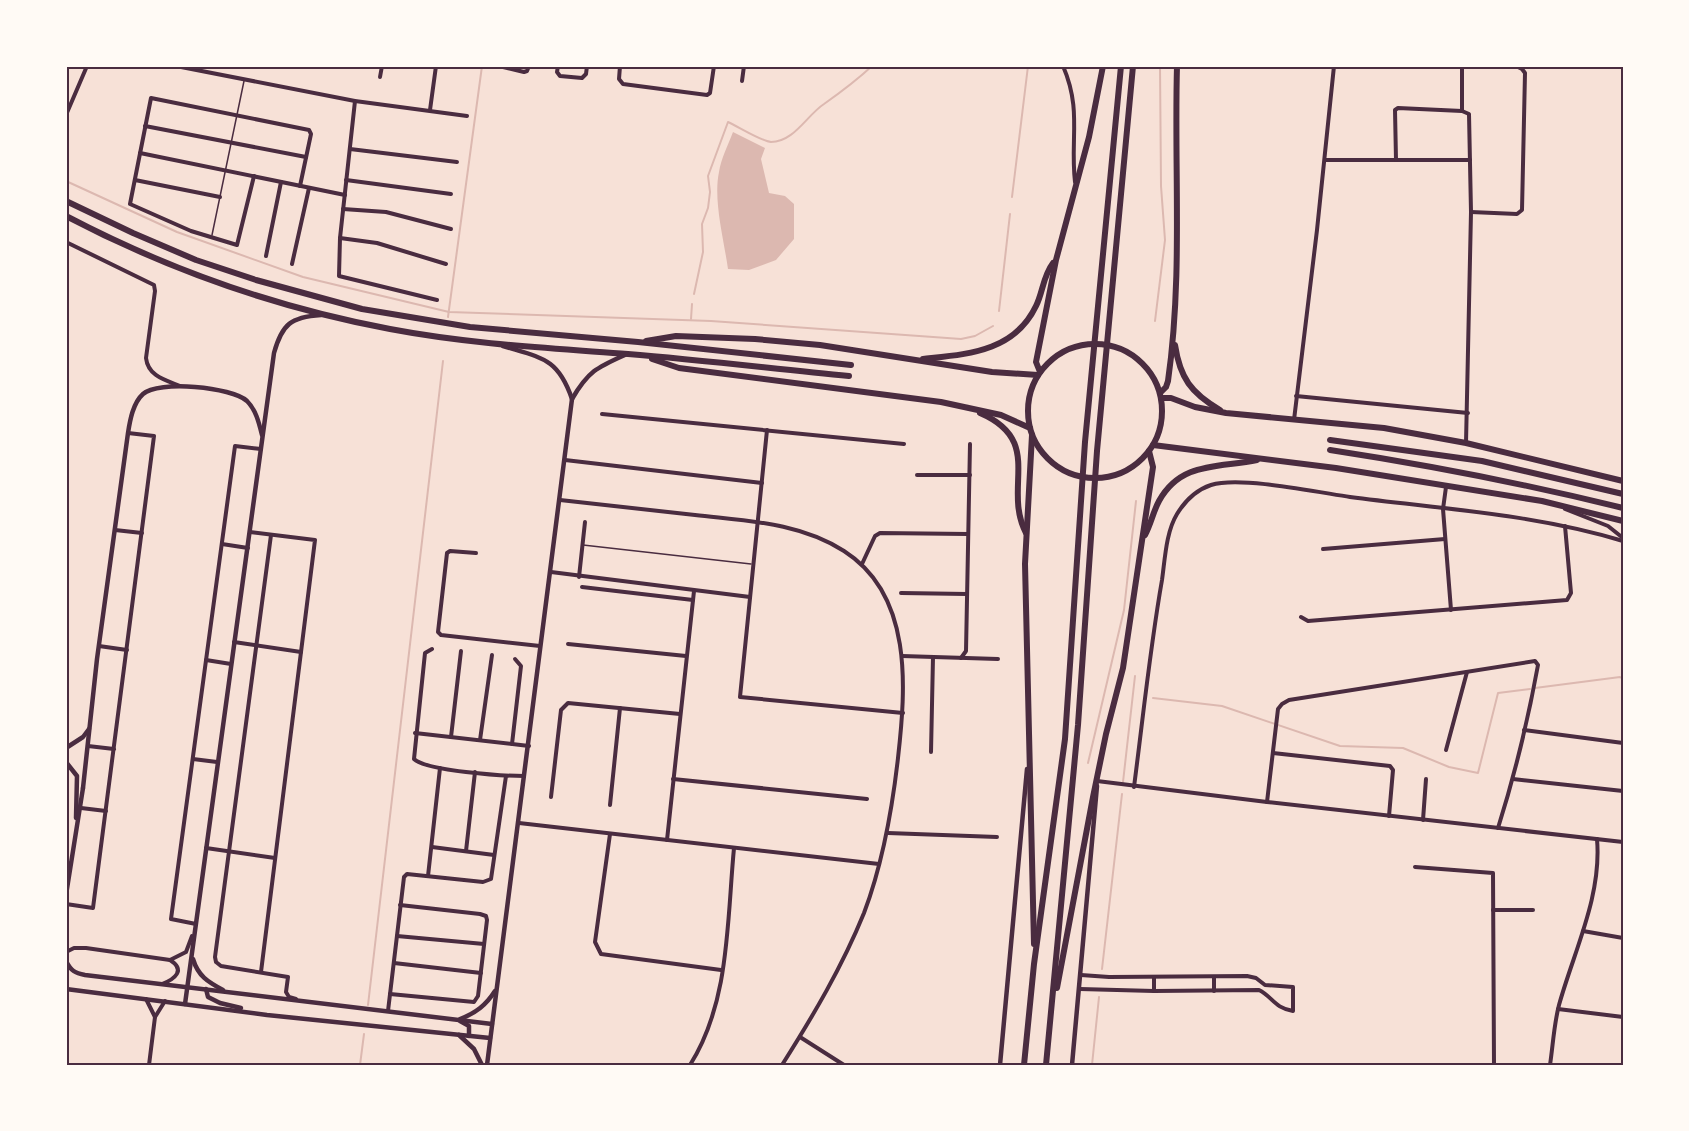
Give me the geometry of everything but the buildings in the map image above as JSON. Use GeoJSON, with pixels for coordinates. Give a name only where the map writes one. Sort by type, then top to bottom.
{"type":"FeatureCollection","features":[{"type":"Feature","properties":{"kind":"highway"},"geometry":{"type":"LineString","coordinates":[[1039,374],[1036,362],[1056,260],[1089,137],[1103,66]]}},
{"type":"Feature","properties":{"kind":"highway"},"geometry":{"type":"LineString","coordinates":[[1024,1065],[1034,964],[1065,739],[1085,442],[1121,66]]}},
{"type":"Feature","properties":{"kind":"highway"},"geometry":{"type":"LineString","coordinates":[[1046,1065],[1078,725],[1097,451],[1133,66]]}},
{"type":"Feature","properties":{"kind":"highway"},"geometry":{"type":"LineString","coordinates":[[1160,395],[1168,381],[1174,339],[1178,242],[1177,66]]}},
{"type":"Feature","properties":{"kind":"highway"},"geometry":{"type":"LineString","coordinates":[[66,199],[77,207],[196,260],[256,280],[362,309],[470,327],[851,365]]}},
{"type":"Feature","properties":{"kind":"highway"},"geometry":{"type":"LineString","coordinates":[[66,219],[157,258],[259,297],[388,329],[496,344],[640,355],[849,376]]}},
{"type":"Feature","properties":{"kind":"highway"},"geometry":{"type":"LineString","coordinates":[[916,360],[981,351],[1008,340],[1033,312],[1048,271],[1056,260]]}},
{"type":"Feature","properties":{"kind":"highway"},"geometry":{"type":"LineString","coordinates":[[638,342],[676,336],[755,339],[820,345],[992,372],[1039,374]]}},
{"type":"Feature","properties":{"kind":"highway"},"geometry":{"type":"LineString","coordinates":[[1174,339],[1177,361],[1186,381],[1206,400],[1226,413]]}},
{"type":"Feature","properties":{"kind":"highway"},"geometry":{"type":"LineString","coordinates":[[640,355],[679,368],[941,402],[1000,415],[1031,432],[1040,449],[1057,466],[1086,477],[1118,474],[1138,462],[1151,448],[1161,422],[1160,395],[1152,376],[1140,361],[1124,351],[1107,345],[1088,345],[1069,349],[1053,359],[1039,374],[1029,397],[1028,412],[1031,432],[1025,564],[1034,964]]}},
{"type":"Feature","properties":{"kind":"highway"},"geometry":{"type":"LineString","coordinates":[[1160,395],[1195,407],[1226,413],[1384,428],[1466,443],[1623,480]]}},
{"type":"Feature","properties":{"kind":"highway"},"geometry":{"type":"LineString","coordinates":[[969,409],[997,421],[1014,440],[1018,453],[1019,515],[1027,534]]}},
{"type":"Feature","properties":{"kind":"highway"},"geometry":{"type":"LineString","coordinates":[[1330,440],[1482,461],[1623,494]]}},
{"type":"Feature","properties":{"kind":"highway"},"geometry":{"type":"LineString","coordinates":[[1050,1027],[1106,734],[1123,668],[1153,467],[1151,448]]}},
{"type":"Feature","properties":{"kind":"highway"},"geometry":{"type":"LineString","coordinates":[[1151,448],[1336,468],[1542,501],[1623,521]]}},
{"type":"Feature","properties":{"kind":"highway"},"geometry":{"type":"LineString","coordinates":[[1330,450],[1485,477],[1623,508]]}},
{"type":"Feature","properties":{"kind":"highway"},"geometry":{"type":"LineString","coordinates":[[1142,540],[1157,504],[1166,490],[1177,480],[1198,468],[1264,459]]}},
{"type":"Feature","properties":{"kind":"street"},"geometry":{"type":"LineString","coordinates":[[66,114],[87,66]]}},
{"type":"Feature","properties":{"kind":"street"},"geometry":{"type":"LineString","coordinates":[[176,66],[355,101],[468,116]]}},
{"type":"Feature","properties":{"kind":"street"},"geometry":{"type":"LineString","coordinates":[[380,77],[382,66]]}},
{"type":"Feature","properties":{"kind":"street"},"geometry":{"type":"LineString","coordinates":[[430,110],[436,66]]}},
{"type":"Feature","properties":{"kind":"street"},"geometry":{"type":"LineString","coordinates":[[500,67],[527,71],[529,66]]}},
{"type":"Feature","properties":{"kind":"street"},"geometry":{"type":"LineString","coordinates":[[558,66],[558,75],[582,78],[586,74],[587,66]]}},
{"type":"Feature","properties":{"kind":"street"},"geometry":{"type":"LineString","coordinates":[[620,66],[620,82],[707,95],[710,93],[714,66]]}},
{"type":"Feature","properties":{"kind":"street"},"geometry":{"type":"LineString","coordinates":[[742,81],[744,66]]}},
{"type":"Feature","properties":{"kind":"street"},"geometry":{"type":"LineString","coordinates":[[1063,66],[1075,114],[1075,186]]}},
{"type":"Feature","properties":{"kind":"street"},"geometry":{"type":"LineString","coordinates":[[1294,420],[1334,66]]}},
{"type":"Feature","properties":{"kind":"street"},"geometry":{"type":"LineString","coordinates":[[1462,66],[1462,111]]}},
{"type":"Feature","properties":{"kind":"street"},"geometry":{"type":"LineString","coordinates":[[1471,212],[1517,214],[1522,210],[1525,73],[1516,66]]}},
{"type":"Feature","properties":{"kind":"street"},"geometry":{"type":"LineString","coordinates":[[254,176],[237,245],[211,239],[130,204],[151,98],[309,130],[311,134],[300,186]]}},
{"type":"Feature","properties":{"kind":"street"},"geometry":{"type":"LineString","coordinates":[[355,101],[340,238],[339,276],[437,300]]}},
{"type":"Feature","properties":{"kind":"street"},"geometry":{"type":"LineString","coordinates":[[1396,160],[1395,110],[1398,108],[1462,111],[1468,114],[1471,212],[1466,443]]}},
{"type":"Feature","properties":{"kind":"street"},"geometry":{"type":"LineString","coordinates":[[145,126],[306,157]]}},
{"type":"Feature","properties":{"kind":"street"},"geometry":{"type":"LineString","coordinates":[[350,150],[457,162]]}},
{"type":"Feature","properties":{"kind":"street"},"geometry":{"type":"LineString","coordinates":[[140,153],[345,195]]}},
{"type":"Feature","properties":{"kind":"street"},"geometry":{"type":"LineString","coordinates":[[1325,160],[1470,160]]}},
{"type":"Feature","properties":{"kind":"street"},"geometry":{"type":"LineString","coordinates":[[135,180],[220,197]]}},
{"type":"Feature","properties":{"kind":"street"},"geometry":{"type":"LineString","coordinates":[[346,180],[451,194]]}},
{"type":"Feature","properties":{"kind":"street"},"geometry":{"type":"LineString","coordinates":[[266,256],[281,182]]}},
{"type":"Feature","properties":{"kind":"street"},"geometry":{"type":"LineString","coordinates":[[292,264],[309,188]]}},
{"type":"Feature","properties":{"kind":"street"},"geometry":{"type":"LineString","coordinates":[[343,209],[386,212],[451,229]]}},
{"type":"Feature","properties":{"kind":"street"},"geometry":{"type":"LineString","coordinates":[[340,238],[377,243],[446,264]]}},
{"type":"Feature","properties":{"kind":"street"},"geometry":{"type":"LineString","coordinates":[[66,242],[154,285],[146,364],[152,373],[181,386]]}},
{"type":"Feature","properties":{"kind":"street"},"geometry":{"type":"LineString","coordinates":[[185,1004],[271,371],[282,331],[295,319],[326,315]]}},
{"type":"Feature","properties":{"kind":"street"},"geometry":{"type":"LineString","coordinates":[[487,1065],[572,399],[565,379],[553,365],[532,355],[496,344]]}},
{"type":"Feature","properties":{"kind":"street"},"geometry":{"type":"LineString","coordinates":[[572,399],[590,373],[627,354]]}},
{"type":"Feature","properties":{"kind":"street"},"geometry":{"type":"LineString","coordinates":[[66,895],[68,858],[81,808],[99,646],[131,417],[142,395],[151,388],[181,386],[217,390],[240,396],[248,402],[255,412],[263,437]]}},
{"type":"Feature","properties":{"kind":"street"},"geometry":{"type":"LineString","coordinates":[[1296,396],[1468,413]]}},
{"type":"Feature","properties":{"kind":"street"},"geometry":{"type":"LineString","coordinates":[[602,414],[904,444]]}},
{"type":"Feature","properties":{"kind":"street"},"geometry":{"type":"LineString","coordinates":[[767,430],[740,697],[903,713]]}},
{"type":"Feature","properties":{"kind":"street"},"geometry":{"type":"LineString","coordinates":[[66,904],[93,908],[106,811],[154,436],[128,433]]}},
{"type":"Feature","properties":{"kind":"street"},"geometry":{"type":"LineString","coordinates":[[961,658],[966,651],[970,444]]}},
{"type":"Feature","properties":{"kind":"street"},"geometry":{"type":"LineString","coordinates":[[197,923],[171,919],[235,446],[261,449]]}},
{"type":"Feature","properties":{"kind":"street"},"geometry":{"type":"LineString","coordinates":[[565,460],[762,483]]}},
{"type":"Feature","properties":{"kind":"street"},"geometry":{"type":"LineString","coordinates":[[916,475],[970,475]]}},
{"type":"Feature","properties":{"kind":"street"},"geometry":{"type":"LineString","coordinates":[[1134,787],[1168,541],[1176,516],[1193,494],[1212,485],[1240,483],[1525,518],[1623,539]]}},
{"type":"Feature","properties":{"kind":"street"},"geometry":{"type":"LineString","coordinates":[[1446,487],[1443,509],[1451,610]]}},
{"type":"Feature","properties":{"kind":"street"},"geometry":{"type":"LineString","coordinates":[[560,500],[781,525],[813,535],[862,564],[875,581],[893,618],[902,656],[903,713],[888,833],[864,912],[842,962],[828,991],[782,1065]]}},
{"type":"Feature","properties":{"kind":"street"},"geometry":{"type":"LineString","coordinates":[[1542,501],[1608,526],[1623,539]]}},
{"type":"Feature","properties":{"kind":"street"},"geometry":{"type":"LineString","coordinates":[[579,577],[585,522]]}},
{"type":"Feature","properties":{"kind":"street"},"geometry":{"type":"LineString","coordinates":[[1301,617],[1308,621],[1566,600],[1571,593],[1565,526]]}},
{"type":"Feature","properties":{"kind":"street"},"geometry":{"type":"LineString","coordinates":[[115,530],[142,533]]}},
{"type":"Feature","properties":{"kind":"street"},"geometry":{"type":"LineString","coordinates":[[250,532],[315,540],[261,973]]}},
{"type":"Feature","properties":{"kind":"street"},"geometry":{"type":"LineString","coordinates":[[862,564],[875,536],[880,532],[968,534]]}},
{"type":"Feature","properties":{"kind":"street"},"geometry":{"type":"LineString","coordinates":[[271,535],[214,957],[221,966],[288,977],[286,992],[289,997],[299,1000]]}},
{"type":"Feature","properties":{"kind":"street"},"geometry":{"type":"LineString","coordinates":[[1323,549],[1445,539]]}},
{"type":"Feature","properties":{"kind":"street"},"geometry":{"type":"LineString","coordinates":[[222,544],[248,548]]}},
{"type":"Feature","properties":{"kind":"street"},"geometry":{"type":"LineString","coordinates":[[476,554],[450,551],[447,554],[438,632],[441,635],[541,646]]}},
{"type":"Feature","properties":{"kind":"street"},"geometry":{"type":"LineString","coordinates":[[551,572],[750,597]]}},
{"type":"Feature","properties":{"kind":"street"},"geometry":{"type":"LineString","coordinates":[[582,587],[693,600]]}},
{"type":"Feature","properties":{"kind":"street"},"geometry":{"type":"LineString","coordinates":[[667,840],[694,591]]}},
{"type":"Feature","properties":{"kind":"street"},"geometry":{"type":"LineString","coordinates":[[902,593],[967,594]]}},
{"type":"Feature","properties":{"kind":"street"},"geometry":{"type":"LineString","coordinates":[[234,642],[301,652]]}},
{"type":"Feature","properties":{"kind":"street"},"geometry":{"type":"LineString","coordinates":[[568,644],[687,656]]}},
{"type":"Feature","properties":{"kind":"street"},"geometry":{"type":"LineString","coordinates":[[99,646],[127,650]]}},
{"type":"Feature","properties":{"kind":"street"},"geometry":{"type":"LineString","coordinates":[[432,649],[425,653],[414,759],[422,765],[440,768],[525,776]]}},
{"type":"Feature","properties":{"kind":"street"},"geometry":{"type":"LineString","coordinates":[[451,737],[461,651]]}},
{"type":"Feature","properties":{"kind":"street"},"geometry":{"type":"LineString","coordinates":[[480,741],[492,655]]}},
{"type":"Feature","properties":{"kind":"street"},"geometry":{"type":"LineString","coordinates":[[902,656],[998,659]]}},
{"type":"Feature","properties":{"kind":"street"},"geometry":{"type":"LineString","coordinates":[[931,752],[933,657]]}},
{"type":"Feature","properties":{"kind":"street"},"geometry":{"type":"LineString","coordinates":[[512,744],[521,666],[515,659]]}},
{"type":"Feature","properties":{"kind":"street"},"geometry":{"type":"LineString","coordinates":[[206,660],[231,664]]}},
{"type":"Feature","properties":{"kind":"street"},"geometry":{"type":"LineString","coordinates":[[1267,802],[1278,709],[1289,700],[1535,661],[1538,664],[1524,730],[1513,779],[1498,828]]}},
{"type":"Feature","properties":{"kind":"street"},"geometry":{"type":"LineString","coordinates":[[1446,750],[1467,672]]}},
{"type":"Feature","properties":{"kind":"street"},"geometry":{"type":"LineString","coordinates":[[551,797],[561,710],[564,705],[568,703],[680,714]]}},
{"type":"Feature","properties":{"kind":"street"},"geometry":{"type":"LineString","coordinates":[[609,805],[620,708]]}},
{"type":"Feature","properties":{"kind":"street"},"geometry":{"type":"LineString","coordinates":[[66,748],[83,737],[90,727]]}},
{"type":"Feature","properties":{"kind":"street"},"geometry":{"type":"LineString","coordinates":[[1524,730],[1623,743]]}},
{"type":"Feature","properties":{"kind":"street"},"geometry":{"type":"LineString","coordinates":[[415,733],[529,746]]}},
{"type":"Feature","properties":{"kind":"street"},"geometry":{"type":"LineString","coordinates":[[88,746],[114,749]]}},
{"type":"Feature","properties":{"kind":"street"},"geometry":{"type":"LineString","coordinates":[[1000,1065],[1029,750]]}},
{"type":"Feature","properties":{"kind":"street"},"geometry":{"type":"LineString","coordinates":[[1274,753],[1390,766],[1393,770],[1389,816]]}},
{"type":"Feature","properties":{"kind":"street"},"geometry":{"type":"LineString","coordinates":[[193,759],[217,762]]}},
{"type":"Feature","properties":{"kind":"street"},"geometry":{"type":"LineString","coordinates":[[66,762],[77,776],[76,821]]}},
{"type":"Feature","properties":{"kind":"street"},"geometry":{"type":"LineString","coordinates":[[428,876],[440,768]]}},
{"type":"Feature","properties":{"kind":"street"},"geometry":{"type":"LineString","coordinates":[[466,851],[475,772]]}},
{"type":"Feature","properties":{"kind":"street"},"geometry":{"type":"LineString","coordinates":[[388,1011],[404,877],[407,874],[483,882],[491,879],[506,776]]}},
{"type":"Feature","properties":{"kind":"street"},"geometry":{"type":"LineString","coordinates":[[673,779],[867,799]]}},
{"type":"Feature","properties":{"kind":"street"},"geometry":{"type":"LineString","coordinates":[[1423,820],[1426,779]]}},
{"type":"Feature","properties":{"kind":"street"},"geometry":{"type":"LineString","coordinates":[[1513,779],[1623,791]]}},
{"type":"Feature","properties":{"kind":"street"},"geometry":{"type":"LineString","coordinates":[[1072,1065],[1097,781],[1623,842]]}},
{"type":"Feature","properties":{"kind":"street"},"geometry":{"type":"LineString","coordinates":[[81,808],[106,811]]}},
{"type":"Feature","properties":{"kind":"street"},"geometry":{"type":"LineString","coordinates":[[519,823],[879,864]]}},
{"type":"Feature","properties":{"kind":"street"},"geometry":{"type":"LineString","coordinates":[[888,833],[997,837]]}},
{"type":"Feature","properties":{"kind":"street"},"geometry":{"type":"LineString","coordinates":[[609,834],[595,942],[597,951],[600,954],[722,970]]}},
{"type":"Feature","properties":{"kind":"street"},"geometry":{"type":"LineString","coordinates":[[1550,1065],[1558,1008],[1583,931],[1598,870],[1597,838]]}},
{"type":"Feature","properties":{"kind":"street"},"geometry":{"type":"LineString","coordinates":[[432,847],[494,855]]}},
{"type":"Feature","properties":{"kind":"street"},"geometry":{"type":"LineString","coordinates":[[206,848],[275,858]]}},
{"type":"Feature","properties":{"kind":"street"},"geometry":{"type":"LineString","coordinates":[[690,1065],[709,1027],[715,1007],[722,970],[734,848]]}},
{"type":"Feature","properties":{"kind":"street"},"geometry":{"type":"LineString","coordinates":[[1415,867],[1493,873],[1494,1065]]}},
{"type":"Feature","properties":{"kind":"street"},"geometry":{"type":"LineString","coordinates":[[390,994],[474,1002],[478,996],[487,920],[486,916],[400,905]]}},
{"type":"Feature","properties":{"kind":"street"},"geometry":{"type":"LineString","coordinates":[[1493,910],[1533,910]]}},
{"type":"Feature","properties":{"kind":"street"},"geometry":{"type":"LineString","coordinates":[[170,960],[186,952],[197,923]]}},
{"type":"Feature","properties":{"kind":"street"},"geometry":{"type":"LineString","coordinates":[[1583,931],[1623,938]]}},
{"type":"Feature","properties":{"kind":"street"},"geometry":{"type":"LineString","coordinates":[[397,936],[484,944]]}},
{"type":"Feature","properties":{"kind":"street"},"geometry":{"type":"LineString","coordinates":[[66,952],[74,948],[86,948],[170,960],[176,964],[178,969],[176,975],[161,984]]}},
{"type":"Feature","properties":{"kind":"street"},"geometry":{"type":"LineString","coordinates":[[192,956],[204,979],[225,992]]}},
{"type":"Feature","properties":{"kind":"street"},"geometry":{"type":"LineString","coordinates":[[66,961],[75,973],[492,1024]]}},
{"type":"Feature","properties":{"kind":"street"},"geometry":{"type":"LineString","coordinates":[[394,963],[481,973]]}},
{"type":"Feature","properties":{"kind":"street"},"geometry":{"type":"LineString","coordinates":[[1080,989],[1259,990],[1275,1005],[1293,1011],[1293,987],[1265,985],[1256,978],[1247,976],[1081,975]]}},
{"type":"Feature","properties":{"kind":"street"},"geometry":{"type":"LineString","coordinates":[[1154,977],[1154,991]]}},
{"type":"Feature","properties":{"kind":"street"},"geometry":{"type":"LineString","coordinates":[[1214,977],[1214,991]]}},
{"type":"Feature","properties":{"kind":"street"},"geometry":{"type":"LineString","coordinates":[[458,1020],[479,1010],[497,988]]}},
{"type":"Feature","properties":{"kind":"street"},"geometry":{"type":"LineString","coordinates":[[66,989],[267,1015],[490,1038]]}},
{"type":"Feature","properties":{"kind":"street"},"geometry":{"type":"LineString","coordinates":[[206,989],[208,997],[220,1003],[267,1015]]}},
{"type":"Feature","properties":{"kind":"street"},"geometry":{"type":"LineString","coordinates":[[145,999],[155,1017]]}},
{"type":"Feature","properties":{"kind":"street"},"geometry":{"type":"LineString","coordinates":[[149,1065],[155,1017],[165,1001]]}},
{"type":"Feature","properties":{"kind":"street"},"geometry":{"type":"LineString","coordinates":[[1558,1008],[1623,1017]]}},
{"type":"Feature","properties":{"kind":"street"},"geometry":{"type":"LineString","coordinates":[[458,1020],[469,1026],[469,1036]]}},
{"type":"Feature","properties":{"kind":"street"},"geometry":{"type":"LineString","coordinates":[[459,1035],[474,1049],[482,1065]]}},
{"type":"Feature","properties":{"kind":"street"},"geometry":{"type":"LineString","coordinates":[[800,1037],[844,1065]]}},
{"type":"Feature","properties":{"kind":"lane"},"geometry":{"type":"LineString","coordinates":[[211,239],[244,79]]}},
{"type":"Feature","properties":{"kind":"lane"},"geometry":{"type":"LineString","coordinates":[[582,545],[754,564]]}},
{"type":"Feature","properties":{"kind":"shaded area"},"geometry":{"type":"Polygon","coordinates":[[[733,132],[765,148],[761,159],[769,193],[785,196],[794,204],[794,239],[776,260],[749,270],[728,269],[718,207],[719,172],[733,132]]]}},
{"type":"Feature","properties":{"kind":"waterway"},"geometry":{"type":"LineString","coordinates":[[448,317],[482,66]]}},
{"type":"Feature","properties":{"kind":"waterway"},"geometry":{"type":"LineString","coordinates":[[694,294],[703,252],[702,224],[708,208],[710,192],[708,176],[728,122],[767,141],[787,138],[818,109],[872,66]]}},
{"type":"Feature","properties":{"kind":"waterway"},"geometry":{"type":"LineString","coordinates":[[1012,197],[1028,66]]}},
{"type":"Feature","properties":{"kind":"waterway"},"geometry":{"type":"LineString","coordinates":[[1155,321],[1165,240],[1161,186],[1160,66]]}},
{"type":"Feature","properties":{"kind":"waterway"},"geometry":{"type":"LineString","coordinates":[[66,181],[177,232],[303,277],[449,312],[711,321],[961,339],[975,336],[993,326]]}},
{"type":"Feature","properties":{"kind":"waterway"},"geometry":{"type":"LineString","coordinates":[[999,311],[1010,214]]}},
{"type":"Feature","properties":{"kind":"waterway"},"geometry":{"type":"LineString","coordinates":[[691,319],[692,304]]}},
{"type":"Feature","properties":{"kind":"waterway"},"geometry":{"type":"LineString","coordinates":[[368,1005],[443,361]]}},
{"type":"Feature","properties":{"kind":"waterway"},"geometry":{"type":"LineString","coordinates":[[1088,763],[1124,610],[1136,501]]}},
{"type":"Feature","properties":{"kind":"waterway"},"geometry":{"type":"LineString","coordinates":[[1123,782],[1135,676]]}},
{"type":"Feature","properties":{"kind":"waterway"},"geometry":{"type":"LineString","coordinates":[[1535,688],[1620,677],[1623,679]]}},
{"type":"Feature","properties":{"kind":"waterway"},"geometry":{"type":"LineString","coordinates":[[1153,698],[1222,706],[1340,746],[1403,748],[1449,767],[1478,773],[1498,693],[1530,689]]}},
{"type":"Feature","properties":{"kind":"waterway"},"geometry":{"type":"LineString","coordinates":[[1102,969],[1122,794]]}},
{"type":"Feature","properties":{"kind":"waterway"},"geometry":{"type":"LineString","coordinates":[[1092,1065],[1099,997]]}},
{"type":"Feature","properties":{"kind":"waterway"},"geometry":{"type":"LineString","coordinates":[[360,1065],[364,1034]]}}]}
